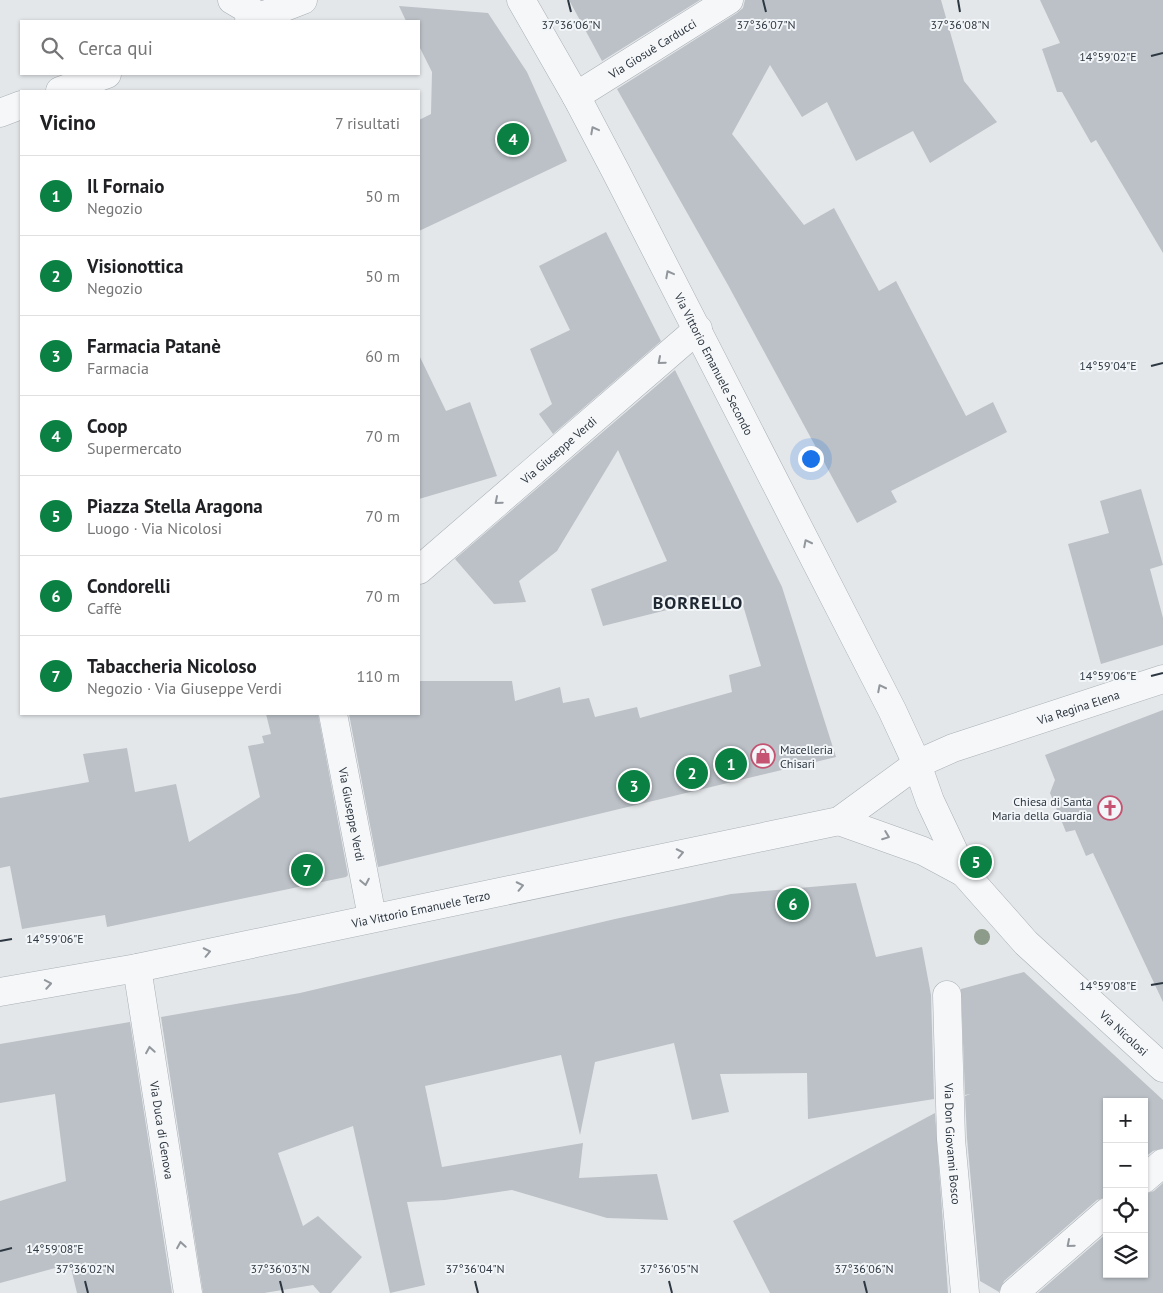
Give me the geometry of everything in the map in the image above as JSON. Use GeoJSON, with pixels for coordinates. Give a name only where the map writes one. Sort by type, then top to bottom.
{"type":"FeatureCollection","features":[{"type":"Feature","properties":{"kind":"street"},"geometry":{"type":"LineString","coordinates":[[232,0],[255,19],[303,0]]}},
{"type":"Feature","properties":{"kind":"street","name":"Via Vittorio Emanuele Secondo"},"geometry":{"type":"LineString","coordinates":[[521,0],[576,96],[698,329],[902,732],[917,764],[930,801],[964,873]]}},
{"type":"Feature","properties":{"kind":"street","name":"Via Giosuè Carducci"},"geometry":{"type":"LineString","coordinates":[[576,96],[729,0]]}},
{"type":"Feature","properties":{"kind":"street"},"geometry":{"type":"LineString","coordinates":[[63,90],[104,75]]}},
{"type":"Feature","properties":{"kind":"street"},"geometry":{"type":"LineString","coordinates":[[0,113],[20,105]]}},
{"type":"Feature","properties":{"kind":"street","name":"Via Giuseppe Verdi"},"geometry":{"type":"LineString","coordinates":[[420,569],[698,329]]}},
{"type":"Feature","properties":{"kind":"street","name":"Via Regina Elena"},"geometry":{"type":"LineString","coordinates":[[839,821],[917,764],[992,735],[1163,679]]}},
{"type":"Feature","properties":{"kind":"street","name":"Via Giuseppe Verdi"},"geometry":{"type":"LineString","coordinates":[[333,715],[372,917]]}},
{"type":"Feature","properties":{"kind":"street"},"geometry":{"type":"LineString","coordinates":[[839,821],[923,851],[964,873]]}},
{"type":"Feature","properties":{"kind":"street","name":"Via Vittorio Emanuele Terzo"},"geometry":{"type":"LineString","coordinates":[[0,992],[138,968],[372,917],[839,821]]}},
{"type":"Feature","properties":{"kind":"street","name":"Via Nicolosi"},"geometry":{"type":"LineString","coordinates":[[964,873],[1041,957],[1163,1068]]}},
{"type":"Feature","properties":{"kind":"street","name":"Via Duca di Genova"},"geometry":{"type":"LineString","coordinates":[[138,968],[188,1293]]}},
{"type":"Feature","properties":{"kind":"street","name":"Via Don Giovanni Bosco"},"geometry":{"type":"LineString","coordinates":[[947,995],[951,1139],[965,1293]]}},
{"type":"Feature","properties":{"kind":"street"},"geometry":{"type":"LineString","coordinates":[[1148,1176],[1163,1163]]}},
{"type":"Feature","properties":{"kind":"street"},"geometry":{"type":"LineString","coordinates":[[1014,1293],[1103,1215]]}},
{"type":"Feature","properties":{"kind":"building"},"geometry":{"type":"Polygon","coordinates":[[[569,0],[700,0],[602,61],[569,0]]]}},
{"type":"Feature","properties":{"kind":"building"},"geometry":{"type":"Polygon","coordinates":[[[745,0],[941,0],[964,81],[997,122],[930,163],[913,131],[856,161],[827,102],[802,117],[770,65],[732,134],[804,225],[834,208],[879,291],[896,281],[966,416],[993,402],[1007,432],[891,491],[897,502],[857,523],[728,285],[617,89],[737,13],[743,8],[745,0]]]}},
{"type":"Feature","properties":{"kind":"building"},"geometry":{"type":"Polygon","coordinates":[[[1040,0],[1163,0],[1163,253],[1096,140],[1091,143],[1062,92],[1057,92],[1042,49],[1060,43],[1040,0]]]}},
{"type":"Feature","properties":{"kind":"building"},"geometry":{"type":"Polygon","coordinates":[[[399,6],[488,13],[527,72],[567,161],[420,231],[420,120],[431,114],[432,72],[420,48],[420,20],[406,20],[399,6]]]}},
{"type":"Feature","properties":{"kind":"building"},"geometry":{"type":"Polygon","coordinates":[[[606,232],[661,341],[553,434],[539,414],[552,404],[530,349],[570,330],[539,266],[606,232]]]}},
{"type":"Feature","properties":{"kind":"building"},"geometry":{"type":"Polygon","coordinates":[[[420,357],[446,411],[470,402],[497,476],[420,499],[420,357]]]}},
{"type":"Feature","properties":{"kind":"building"},"geometry":{"type":"Polygon","coordinates":[[[675,370],[782,587],[836,757],[378,867],[349,715],[420,715],[420,681],[512,681],[515,701],[560,687],[563,703],[589,698],[595,717],[637,707],[640,718],[732,692],[729,675],[761,666],[740,595],[697,606],[695,603],[603,626],[591,589],[667,561],[618,450],[557,551],[519,581],[526,602],[494,604],[455,559],[675,370]]]}},
{"type":"Feature","properties":{"kind":"building"},"geometry":{"type":"Polygon","coordinates":[[[1141,489],[1163,565],[1150,569],[1163,618],[1163,645],[1101,664],[1068,544],[1109,533],[1100,501],[1141,489]]]}},
{"type":"Feature","properties":{"kind":"building","name":"Chiesa di Santa Maria della Guardia"},"geometry":{"type":"Polygon","coordinates":[[[1163,710],[1163,1002],[1093,853],[1086,856],[1075,830],[1066,832],[1050,793],[1055,780],[1045,755],[1163,710]]]}},
{"type":"Feature","properties":{"kind":"building"},"geometry":{"type":"Polygon","coordinates":[[[266,715],[318,715],[348,875],[346,877],[107,927],[105,915],[22,929],[10,866],[0,868],[0,798],[89,782],[83,754],[127,748],[135,792],[176,784],[189,842],[260,797],[248,746],[264,743],[262,736],[271,734],[266,715]]]}},
{"type":"Feature","properties":{"kind":"building"},"geometry":{"type":"Polygon","coordinates":[[[856,883],[876,957],[922,947],[931,995],[934,1099],[808,1119],[807,1073],[720,1074],[729,1112],[692,1120],[674,1043],[595,1062],[580,1135],[561,1055],[425,1086],[442,1167],[583,1143],[579,1178],[657,1174],[668,1220],[607,1218],[512,1190],[445,1200],[407,1202],[425,1285],[390,1293],[353,1126],[278,1153],[303,1226],[318,1216],[362,1257],[331,1293],[320,1293],[313,1285],[264,1293],[203,1293],[161,1017],[300,993],[615,919],[731,894],[856,883]]]}},
{"type":"Feature","properties":{"kind":"building"},"geometry":{"type":"Polygon","coordinates":[[[1024,972],[1163,1100],[1163,1148],[1148,1155],[1148,1098],[1103,1098],[1103,1198],[1097,1200],[1004,1281],[999,1292],[980,1281],[967,1138],[965,1096],[970,1094],[965,1095],[961,989],[1024,972]]]}},
{"type":"Feature","properties":{"kind":"building"},"geometry":{"type":"Polygon","coordinates":[[[130,1022],[172,1293],[77,1293],[70,1264],[0,1283],[0,1201],[66,1181],[55,1094],[0,1103],[0,1044],[130,1022]]]}},
{"type":"Feature","properties":{"kind":"building"},"geometry":{"type":"Polygon","coordinates":[[[935,1113],[948,1293],[770,1293],[733,1221],[935,1113]]]}},
{"type":"Feature","properties":{"kind":"building"},"geometry":{"type":"Polygon","coordinates":[[[1163,1183],[1163,1293],[1038,1293],[1103,1236],[1103,1278],[1148,1278],[1148,1193],[1154,1191],[1163,1183]]]}},
{"type":"Feature","properties":{"kind":"place","name":"Coop"},"geometry":{"type":"Point","coordinates":[513,139]}},
{"type":"Feature","properties":{"kind":"place","name":"Macelleria Chisari"},"geometry":{"type":"Point","coordinates":[763,756]}},
{"type":"Feature","properties":{"kind":"place","name":"Il Fornaio"},"geometry":{"type":"Point","coordinates":[731,764]}},
{"type":"Feature","properties":{"kind":"place","name":"Visionottica"},"geometry":{"type":"Point","coordinates":[692,773]}},
{"type":"Feature","properties":{"kind":"place","name":"Farmacia Patanè"},"geometry":{"type":"Point","coordinates":[634,786]}},
{"type":"Feature","properties":{"kind":"place","name":"Chiesa di Santa Maria della Guardia"},"geometry":{"type":"Point","coordinates":[1110,808]}},
{"type":"Feature","properties":{"kind":"place","name":"Piazza Stella Aragona"},"geometry":{"type":"Point","coordinates":[976,862]}},
{"type":"Feature","properties":{"kind":"place","name":"Tabaccheria Nicoloso"},"geometry":{"type":"Point","coordinates":[307,870]}},
{"type":"Feature","properties":{"kind":"place","name":"Condorelli"},"geometry":{"type":"Point","coordinates":[793,904]}},
{"type":"Feature","properties":{"kind":"district","name":"BORRELLO"},"geometry":{"type":"Point","coordinates":[698,602]}}]}
